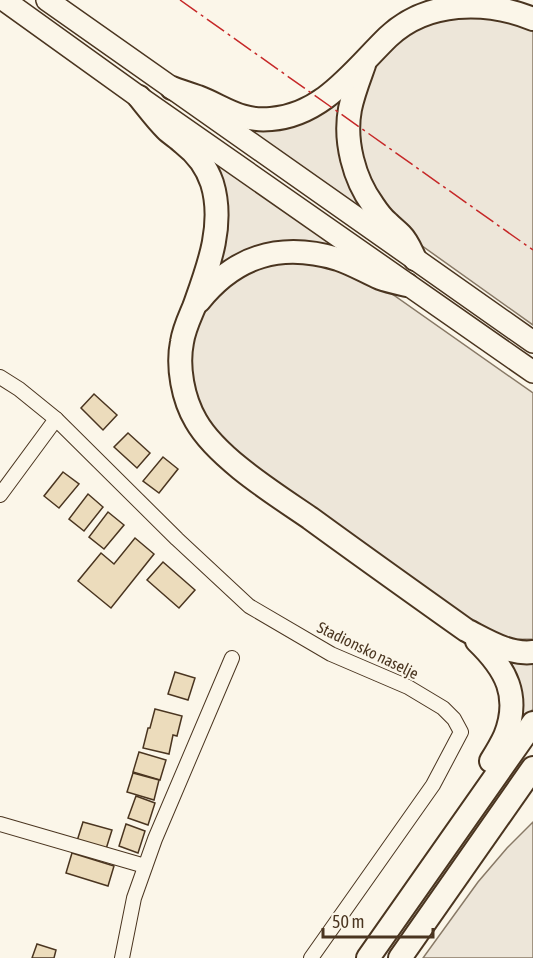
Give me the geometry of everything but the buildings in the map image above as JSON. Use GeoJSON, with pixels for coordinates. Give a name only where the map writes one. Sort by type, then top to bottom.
{"type":"FeatureCollection","features":[{"type":"Feature","properties":{"kind":"highway"},"geometry":{"type":"LineString","coordinates":[[172,88],[199,97],[237,116],[271,120],[293,116],[330,95],[366,61],[389,35],[423,14],[442,7],[464,4],[505,9],[533,19]]}},
{"type":"Feature","properties":{"kind":"highway"},"geometry":{"type":"LineString","coordinates":[[366,61],[350,110],[348,129],[350,150],[355,170],[372,204],[387,223],[408,243],[415,259]]}},
{"type":"Feature","properties":{"kind":"highway"},"geometry":{"type":"LineString","coordinates":[[139,97],[167,131],[193,151],[204,166],[212,183],[216,200],[215,241],[182,344],[183,387],[197,422],[211,440],[237,465],[466,630],[495,645],[513,651],[533,652]]}},
{"type":"Feature","properties":{"kind":"highway"},"geometry":{"type":"LineString","coordinates":[[193,310],[212,285],[229,271],[265,255],[288,252],[310,252],[338,259],[383,279],[407,285]]}},
{"type":"Feature","properties":{"kind":"highway"},"geometry":{"type":"LineString","coordinates":[[466,630],[491,655],[502,670],[509,686],[512,702],[510,721],[504,737],[481,780],[469,813]]}},
{"type":"Feature","properties":{"kind":"highway"},"geometry":{"type":"LineString","coordinates":[[368,958],[533,723]]}},
{"type":"Feature","properties":{"kind":"highway"},"geometry":{"type":"LineString","coordinates":[[400,958],[533,768]]}},
{"type":"Feature","properties":{"kind":"highway"},"geometry":{"type":"LineString","coordinates":[[493,825],[525,798],[533,787]]}},
{"type":"Feature","properties":{"kind":"main road"},"geometry":{"type":"LineString","coordinates":[[4,0],[533,372]]}},
{"type":"Feature","properties":{"kind":"main road"},"geometry":{"type":"LineString","coordinates":[[47,0],[533,342]]}},
{"type":"Feature","properties":{"kind":"street","name":"Stadionsko naselje"},"geometry":{"type":"LineString","coordinates":[[0,377],[19,389],[56,419],[249,606],[331,654],[408,687],[443,708],[454,719],[461,732],[433,785],[311,958]]}},
{"type":"Feature","properties":{"kind":"street"},"geometry":{"type":"LineString","coordinates":[[0,495],[56,419]]}},
{"type":"Feature","properties":{"kind":"street"},"geometry":{"type":"LineString","coordinates":[[122,958],[134,898],[145,866],[232,658]]}},
{"type":"Feature","properties":{"kind":"street"},"geometry":{"type":"LineString","coordinates":[[0,824],[145,866]]}},
{"type":"Feature","properties":{"kind":"shaded area"},"geometry":{"type":"Polygon","coordinates":[[[469,9],[533,27],[533,325],[411,238],[393,222],[358,162],[358,95],[388,41],[405,27],[469,9]]]}},
{"type":"Feature","properties":{"kind":"shaded area"},"geometry":{"type":"Polygon","coordinates":[[[344,89],[365,216],[240,126],[344,89]]]}},
{"type":"Feature","properties":{"kind":"shaded area"},"geometry":{"type":"Polygon","coordinates":[[[213,158],[343,250],[213,275],[213,158]]]}},
{"type":"Feature","properties":{"kind":"shaded area"},"geometry":{"type":"Polygon","coordinates":[[[288,256],[365,275],[533,393],[533,639],[500,640],[485,632],[235,454],[209,430],[186,384],[195,317],[241,268],[288,256]]]}},
{"type":"Feature","properties":{"kind":"shaded area"},"geometry":{"type":"Polygon","coordinates":[[[505,655],[533,660],[533,709],[519,729],[505,655]]]}},
{"type":"Feature","properties":{"kind":"shaded area"},"geometry":{"type":"Polygon","coordinates":[[[533,822],[533,958],[423,958],[478,882],[533,822]]]}},
{"type":"Feature","properties":{"kind":"power"},"geometry":{"type":"LineString","coordinates":[[180,0],[533,250]]}}]}
